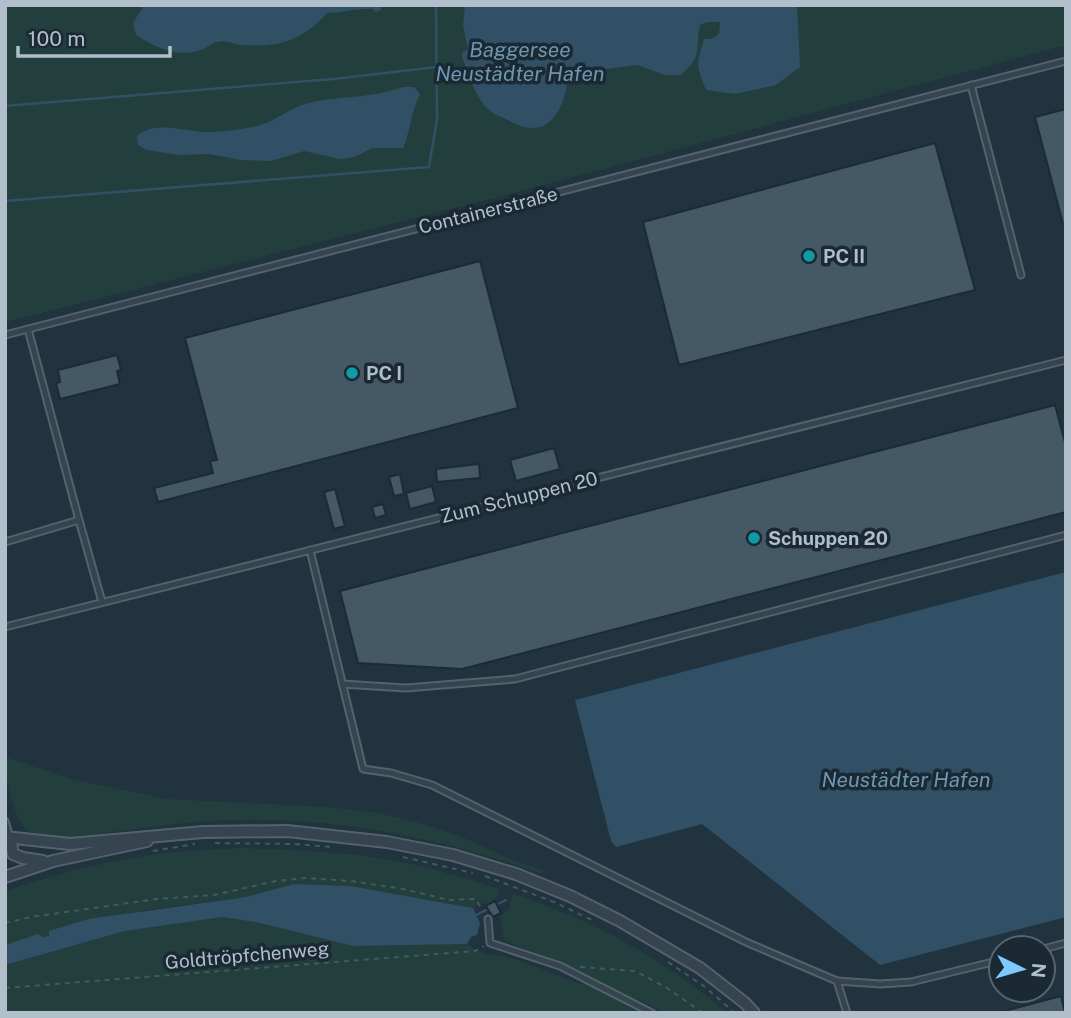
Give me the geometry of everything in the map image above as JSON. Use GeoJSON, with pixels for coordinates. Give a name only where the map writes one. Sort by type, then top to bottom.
{"type":"FeatureCollection","features":[{"type":"Feature","properties":{"kind":"street"},"geometry":{"type":"LineString","coordinates":[[13,853],[7,837],[69,844],[241,830],[314,833],[387,842],[453,855],[516,874],[570,896],[620,921],[700,968],[754,1013]]}},
{"type":"Feature","properties":{"kind":"street"},"geometry":{"type":"LineString","coordinates":[[5,877],[53,861],[160,837]]}},
{"type":"Feature","properties":{"kind":"street"},"geometry":{"type":"LineString","coordinates":[[13,853],[33,860],[53,861]]}},
{"type":"Feature","properties":{"kind":"street"},"geometry":{"type":"LineString","coordinates":[[5,864],[13,853]]}},
{"type":"Feature","properties":{"kind":"lane","name":"Containerstraße"},"geometry":{"type":"LineString","coordinates":[[5,335],[1066,61]]}},
{"type":"Feature","properties":{"kind":"lane"},"geometry":{"type":"LineString","coordinates":[[971,85],[1021,275]]}},
{"type":"Feature","properties":{"kind":"lane"},"geometry":{"type":"LineString","coordinates":[[28,329],[102,602]]}},
{"type":"Feature","properties":{"kind":"lane","name":"Zum Schuppen 20"},"geometry":{"type":"LineString","coordinates":[[5,627],[1066,360]]}},
{"type":"Feature","properties":{"kind":"lane"},"geometry":{"type":"LineString","coordinates":[[5,542],[79,520]]}},
{"type":"Feature","properties":{"kind":"lane"},"geometry":{"type":"LineString","coordinates":[[342,684],[406,688],[515,680],[1066,536]]}},
{"type":"Feature","properties":{"kind":"lane"},"geometry":{"type":"LineString","coordinates":[[310,550],[363,769],[391,773],[432,785],[746,942],[837,981],[880,984],[911,982],[987,963]]}},
{"type":"Feature","properties":{"kind":"lane"},"geometry":{"type":"LineString","coordinates":[[5,821],[7,837]]}},
{"type":"Feature","properties":{"kind":"lane"},"geometry":{"type":"LineString","coordinates":[[488,919],[490,943],[560,966],[652,1013]]}},
{"type":"Feature","properties":{"kind":"lane"},"geometry":{"type":"LineString","coordinates":[[837,981],[847,1013]]}},
{"type":"Feature","properties":{"kind":"path"},"geometry":{"type":"LineString","coordinates":[[146,852],[201,843]]}},
{"type":"Feature","properties":{"kind":"path"},"geometry":{"type":"LineString","coordinates":[[214,843],[333,847]]}},
{"type":"Feature","properties":{"kind":"path"},"geometry":{"type":"LineString","coordinates":[[398,855],[477,874],[554,902],[598,923]]}},
{"type":"Feature","properties":{"kind":"path"},"geometry":{"type":"LineString","coordinates":[[5,923],[157,899],[214,895],[276,881],[305,878],[403,888],[449,900],[475,900],[482,906]]}},
{"type":"Feature","properties":{"kind":"path","name":"Goldtröpfchenweg"},"geometry":{"type":"LineString","coordinates":[[5,988],[475,951],[490,943]]}},
{"type":"Feature","properties":{"kind":"path"},"geometry":{"type":"LineString","coordinates":[[663,959],[705,986],[735,1013]]}},
{"type":"Feature","properties":{"kind":"path"},"geometry":{"type":"LineString","coordinates":[[560,966],[635,971],[667,988],[703,1013]]}},
{"type":"Feature","properties":{"kind":"path"},"geometry":{"type":"LineString","coordinates":[[665,1013],[703,1013]]}},
{"type":"Feature","properties":{"kind":"green space"},"geometry":{"type":"Polygon","coordinates":[[[5,5],[1066,5],[1066,45],[510,194],[5,322],[5,5]]]}},
{"type":"Feature","properties":{"kind":"green space"},"geometry":{"type":"Polygon","coordinates":[[[5,757],[74,780],[167,799],[328,807],[378,813],[462,837],[510,859],[545,871],[541,874],[501,860],[419,838],[335,824],[293,821],[208,821],[72,837],[42,836],[26,829],[15,811],[5,757]]]}},
{"type":"Feature","properties":{"kind":"green space"},"geometry":{"type":"Polygon","coordinates":[[[240,848],[385,859],[428,868],[499,889],[498,895],[492,901],[484,905],[482,902],[473,908],[351,886],[294,884],[246,897],[144,910],[43,937],[31,936],[5,945],[5,891],[63,873],[124,860],[173,852],[240,848]]]}},
{"type":"Feature","properties":{"kind":"green space"},"geometry":{"type":"Polygon","coordinates":[[[513,894],[599,928],[653,958],[727,1013],[664,1013],[640,1000],[635,1008],[643,1013],[5,1013],[5,965],[125,931],[223,917],[260,923],[353,946],[467,944],[484,954],[513,958],[583,985],[583,973],[505,941],[500,916],[509,909],[513,894]]]}},
{"type":"Feature","properties":{"kind":"water"},"geometry":{"type":"Polygon","coordinates":[[[144,5],[381,5],[381,10],[375,12],[373,9],[361,9],[327,13],[300,35],[280,43],[257,46],[221,41],[185,53],[168,51],[136,35],[133,23],[144,5]]]}},
{"type":"Feature","properties":{"kind":"water","name":"Baggersee Neustädter Hafen"},"geometry":{"type":"Polygon","coordinates":[[[465,5],[797,5],[800,67],[776,85],[735,94],[706,90],[698,65],[700,54],[704,39],[711,39],[719,34],[720,22],[707,22],[700,25],[696,56],[681,75],[665,75],[637,65],[599,70],[567,85],[560,108],[548,123],[531,128],[520,126],[492,112],[475,91],[462,56],[468,49],[463,25],[465,5]]]}},
{"type":"Feature","properties":{"kind":"water"},"geometry":{"type":"Polygon","coordinates":[[[414,87],[420,94],[403,148],[372,148],[355,157],[340,159],[304,151],[271,161],[240,160],[210,154],[179,155],[147,150],[138,145],[137,136],[153,128],[210,132],[248,128],[269,122],[307,103],[380,93],[414,87]]]}},
{"type":"Feature","properties":{"kind":"water","name":"Neustädter Hafen"},"geometry":{"type":"Polygon","coordinates":[[[1066,572],[1066,917],[1000,934],[987,934],[987,937],[880,965],[702,824],[616,847],[611,841],[575,700],[1066,572]]]}},
{"type":"Feature","properties":{"kind":"water"},"geometry":{"type":"Polygon","coordinates":[[[294,884],[351,886],[473,908],[480,923],[477,935],[471,937],[467,944],[353,946],[260,923],[223,917],[125,931],[5,965],[5,945],[38,934],[49,936],[49,931],[89,919],[246,897],[294,884]]]}},
{"type":"Feature","properties":{"kind":"building"},"geometry":{"type":"Polygon","coordinates":[[[1066,109],[1066,224],[1063,224],[1035,117],[1066,109]]]}},
{"type":"Feature","properties":{"kind":"building","name":"PC II"},"geometry":{"type":"Polygon","coordinates":[[[935,143],[975,290],[679,365],[643,222],[935,143]]]}},
{"type":"Feature","properties":{"kind":"building","name":"PC I"},"geometry":{"type":"Polygon","coordinates":[[[480,261],[518,408],[158,502],[154,488],[213,473],[210,461],[217,460],[185,338],[480,261]]]}},
{"type":"Feature","properties":{"kind":"building"},"geometry":{"type":"Polygon","coordinates":[[[117,355],[121,370],[117,371],[120,384],[60,399],[56,383],[60,382],[58,370],[117,355]]]}},
{"type":"Feature","properties":{"kind":"building","name":"Schuppen 20"},"geometry":{"type":"Polygon","coordinates":[[[1055,405],[1066,446],[1066,512],[462,669],[358,663],[340,591],[1055,405]]]}},
{"type":"Feature","properties":{"kind":"building"},"geometry":{"type":"Polygon","coordinates":[[[554,448],[560,469],[516,481],[510,460],[554,448]]]}},
{"type":"Feature","properties":{"kind":"building"},"geometry":{"type":"Polygon","coordinates":[[[479,464],[480,478],[437,482],[436,469],[479,464]]]}},
{"type":"Feature","properties":{"kind":"building"},"geometry":{"type":"Polygon","coordinates":[[[400,474],[404,494],[394,496],[389,477],[400,474]]]}},
{"type":"Feature","properties":{"kind":"building"},"geometry":{"type":"Polygon","coordinates":[[[432,486],[436,502],[410,509],[406,493],[432,486]]]}},
{"type":"Feature","properties":{"kind":"building"},"geometry":{"type":"Polygon","coordinates":[[[335,489],[345,526],[334,529],[324,492],[335,489]]]}},
{"type":"Feature","properties":{"kind":"building"},"geometry":{"type":"Polygon","coordinates":[[[383,504],[386,515],[375,518],[372,507],[383,504]]]}},
{"type":"Feature","properties":{"kind":"building"},"geometry":{"type":"Polygon","coordinates":[[[495,901],[501,913],[493,917],[486,906],[495,901]]]}},
{"type":"Feature","properties":{"kind":"building"},"geometry":{"type":"Polygon","coordinates":[[[1061,996],[1065,1013],[1008,1013],[1008,1010],[1031,1004],[1057,1004],[1057,997],[1061,996]]]}},
{"type":"Feature","properties":{"kind":"waterway"},"geometry":{"type":"LineString","coordinates":[[5,201],[429,167],[437,119],[436,5]]}},
{"type":"Feature","properties":{"kind":"waterway"},"geometry":{"type":"LineString","coordinates":[[5,106],[333,79],[437,67]]}},
{"type":"Feature","properties":{"kind":"waterway"},"geometry":{"type":"LineString","coordinates":[[494,906],[506,900]]}},
{"type":"Feature","properties":{"kind":"waterway"},"geometry":{"type":"LineString","coordinates":[[476,915],[488,909]]}},
{"type":"Feature","properties":{"kind":"place","name":"PC II"},"geometry":{"type":"Point","coordinates":[809,256]}},
{"type":"Feature","properties":{"kind":"place","name":"PC I"},"geometry":{"type":"Point","coordinates":[352,373]}},
{"type":"Feature","properties":{"kind":"place","name":"Schuppen 20"},"geometry":{"type":"Point","coordinates":[754,538]}}]}
